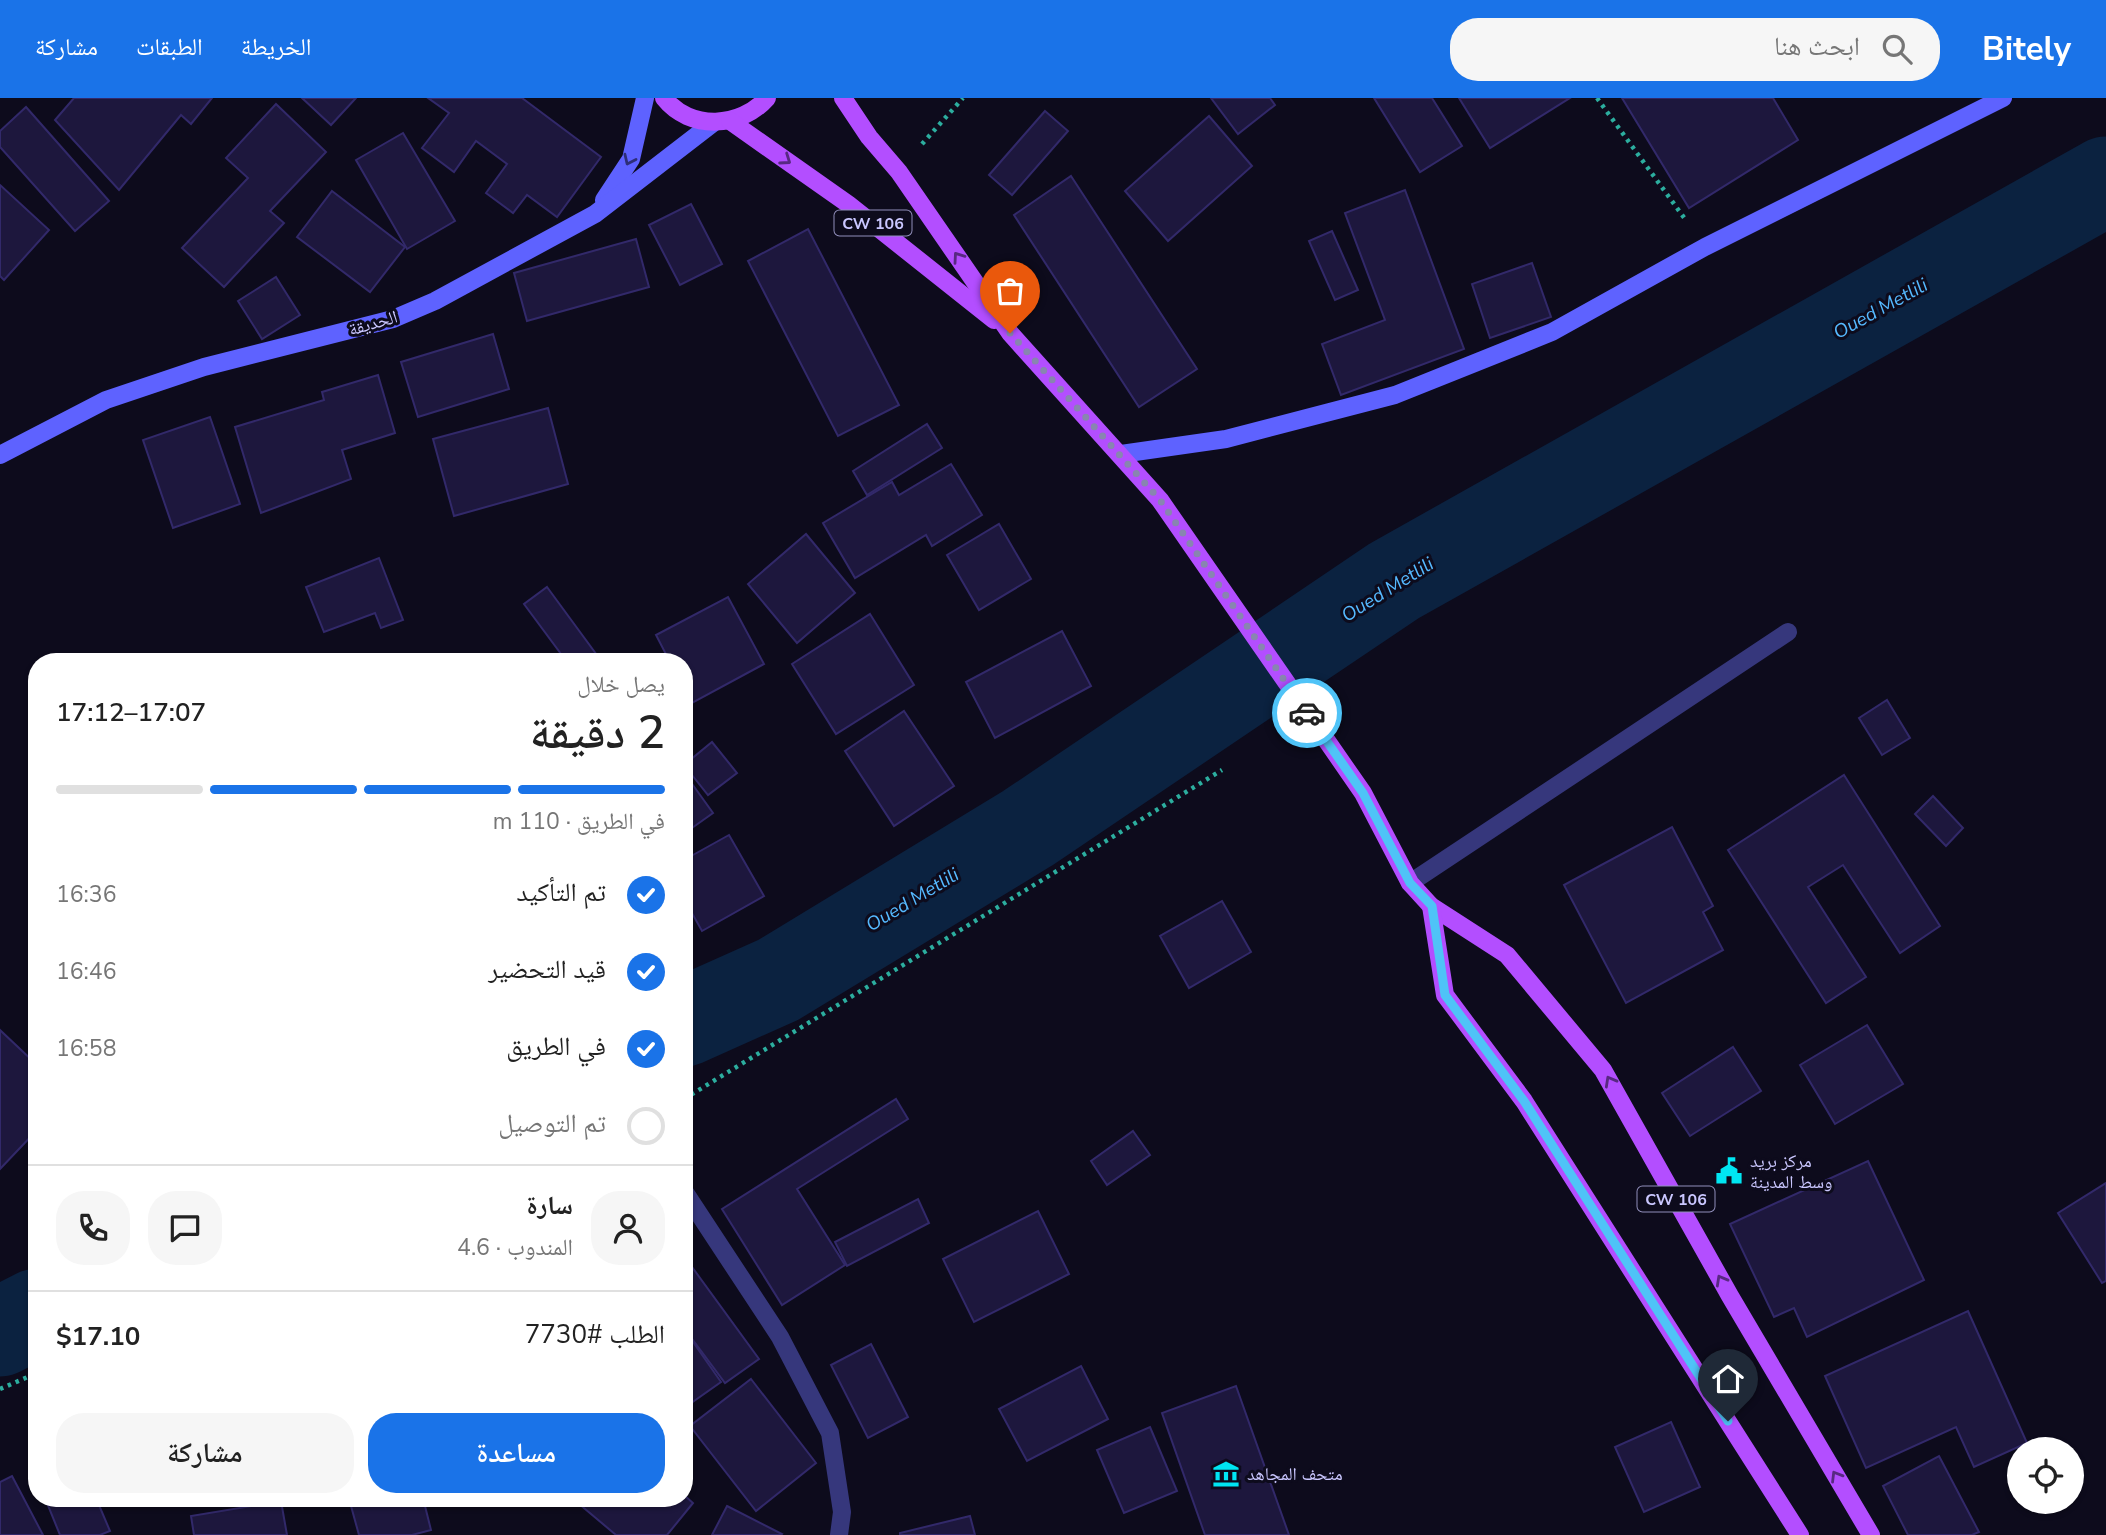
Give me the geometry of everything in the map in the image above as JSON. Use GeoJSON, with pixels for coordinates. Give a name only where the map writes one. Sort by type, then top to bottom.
{"type":"FeatureCollection","features":[{"type":"Feature","properties":{"kind":"main road"},"geometry":{"type":"LineString","coordinates":[[664,98],[681,112],[721,122],[746,115],[767,98]]}},
{"type":"Feature","properties":{"kind":"main road","name":"CW 106"},"geometry":{"type":"LineString","coordinates":[[843,98],[869,137],[899,172],[1010,333],[1160,500],[1363,793],[1410,883],[1432,906],[1507,955],[1603,1070],[1730,1296],[1871,1535]]}},
{"type":"Feature","properties":{"kind":"main road","name":"CW 106"},"geometry":{"type":"LineString","coordinates":[[721,122],[848,204],[1010,333]]}},
{"type":"Feature","properties":{"kind":"main road"},"geometry":{"type":"LineString","coordinates":[[1432,906],[1445,995],[1524,1101],[1800,1535]]}},
{"type":"Feature","properties":{"kind":"street"},"geometry":{"type":"LineString","coordinates":[[594,214],[631,159],[645,98]]}},
{"type":"Feature","properties":{"kind":"street"},"geometry":{"type":"LineString","coordinates":[[1121,454],[1226,439],[1395,396],[1552,332],[1705,247],[2003,98]]}},
{"type":"Feature","properties":{"kind":"street","name":"الحديقة"},"geometry":{"type":"LineString","coordinates":[[0,454],[106,400],[204,367],[393,319],[435,301],[594,214],[721,122]]}},
{"type":"Feature","properties":{"kind":"street"},"geometry":{"type":"LineString","coordinates":[[1410,883],[1788,632]]}},
{"type":"Feature","properties":{"kind":"street"},"geometry":{"type":"LineString","coordinates":[[693,1205],[780,1337],[830,1433],[842,1511],[839,1535]]}},
{"type":"Feature","properties":{"kind":"path"},"geometry":{"type":"LineString","coordinates":[[899,172],[963,98]]}},
{"type":"Feature","properties":{"kind":"path"},"geometry":{"type":"LineString","coordinates":[[1597,98],[1705,247]]}},
{"type":"Feature","properties":{"kind":"path"},"geometry":{"type":"LineString","coordinates":[[693,1093],[1222,770]]}},
{"type":"Feature","properties":{"kind":"path"},"geometry":{"type":"LineString","coordinates":[[0,1389],[28,1377]]}},
{"type":"Feature","properties":{"kind":"building"},"geometry":{"type":"Polygon","coordinates":[[[74,98],[212,98],[191,124],[181,115],[119,190],[55,120],[74,98]]]}},
{"type":"Feature","properties":{"kind":"building"},"geometry":{"type":"Polygon","coordinates":[[[302,98],[356,98],[331,125],[302,98]]]}},
{"type":"Feature","properties":{"kind":"building"},"geometry":{"type":"Polygon","coordinates":[[[428,98],[522,98],[601,157],[557,217],[527,195],[513,213],[486,193],[507,164],[476,141],[454,172],[422,148],[449,113],[428,98]]]}},
{"type":"Feature","properties":{"kind":"building"},"geometry":{"type":"Polygon","coordinates":[[[1211,98],[1270,98],[1275,105],[1238,134],[1211,98]]]}},
{"type":"Feature","properties":{"kind":"building"},"geometry":{"type":"Polygon","coordinates":[[[1374,98],[1432,98],[1462,146],[1420,172],[1374,98]]]}},
{"type":"Feature","properties":{"kind":"building"},"geometry":{"type":"Polygon","coordinates":[[[1459,98],[1570,98],[1490,148],[1459,98]]]}},
{"type":"Feature","properties":{"kind":"building"},"geometry":{"type":"Polygon","coordinates":[[[1622,98],[1773,98],[1798,140],[1689,208],[1622,98]]]}},
{"type":"Feature","properties":{"kind":"building"},"geometry":{"type":"Polygon","coordinates":[[[276,104],[326,152],[270,211],[284,223],[224,287],[182,248],[248,178],[226,158],[276,104]]]}},
{"type":"Feature","properties":{"kind":"building"},"geometry":{"type":"Polygon","coordinates":[[[26,107],[109,201],[75,231],[0,147],[0,131],[26,107]]]}},
{"type":"Feature","properties":{"kind":"building"},"geometry":{"type":"Polygon","coordinates":[[[1045,111],[1068,131],[1012,195],[989,175],[1045,111]]]}},
{"type":"Feature","properties":{"kind":"building"},"geometry":{"type":"Polygon","coordinates":[[[1209,116],[1252,166],[1168,241],[1125,191],[1209,116]]]}},
{"type":"Feature","properties":{"kind":"building"},"geometry":{"type":"Polygon","coordinates":[[[403,133],[455,221],[407,249],[356,160],[403,133]]]}},
{"type":"Feature","properties":{"kind":"building"},"geometry":{"type":"Polygon","coordinates":[[[1071,176],[1197,369],[1139,407],[1014,215],[1071,176]]]}},
{"type":"Feature","properties":{"kind":"building"},"geometry":{"type":"Polygon","coordinates":[[[0,185],[49,230],[4,280],[0,276],[0,185]]]}},
{"type":"Feature","properties":{"kind":"building"},"geometry":{"type":"Polygon","coordinates":[[[1405,190],[1464,349],[1341,395],[1322,344],[1385,320],[1345,213],[1405,190]]]}},
{"type":"Feature","properties":{"kind":"building"},"geometry":{"type":"Polygon","coordinates":[[[332,191],[405,247],[370,292],[297,237],[332,191]]]}},
{"type":"Feature","properties":{"kind":"building"},"geometry":{"type":"Polygon","coordinates":[[[691,204],[722,264],[680,285],[649,225],[691,204]]]}},
{"type":"Feature","properties":{"kind":"building"},"geometry":{"type":"Polygon","coordinates":[[[808,229],[899,405],[838,436],[748,261],[808,229]]]}},
{"type":"Feature","properties":{"kind":"building"},"geometry":{"type":"Polygon","coordinates":[[[1332,231],[1358,290],[1335,300],[1309,241],[1332,231]]]}},
{"type":"Feature","properties":{"kind":"building"},"geometry":{"type":"Polygon","coordinates":[[[636,239],[649,287],[527,321],[514,273],[636,239]]]}},
{"type":"Feature","properties":{"kind":"building"},"geometry":{"type":"Polygon","coordinates":[[[1532,263],[1551,317],[1490,338],[1472,284],[1532,263]]]}},
{"type":"Feature","properties":{"kind":"building"},"geometry":{"type":"Polygon","coordinates":[[[276,277],[300,315],[262,339],[238,301],[276,277]]]}},
{"type":"Feature","properties":{"kind":"building"},"geometry":{"type":"Polygon","coordinates":[[[493,334],[509,389],[418,417],[401,362],[493,334]]]}},
{"type":"Feature","properties":{"kind":"building"},"geometry":{"type":"Polygon","coordinates":[[[378,375],[395,433],[342,450],[351,479],[261,513],[235,427],[324,400],[322,392],[378,375]]]}},
{"type":"Feature","properties":{"kind":"building"},"geometry":{"type":"Polygon","coordinates":[[[548,408],[568,484],[454,516],[433,439],[548,408]]]}},
{"type":"Feature","properties":{"kind":"building"},"geometry":{"type":"Polygon","coordinates":[[[210,417],[240,504],[173,528],[143,440],[210,417]]]}},
{"type":"Feature","properties":{"kind":"building"},"geometry":{"type":"Polygon","coordinates":[[[927,424],[942,448],[867,495],[853,471],[927,424]]]}},
{"type":"Feature","properties":{"kind":"building"},"geometry":{"type":"Polygon","coordinates":[[[951,464],[982,515],[932,546],[926,535],[855,578],[823,523],[892,482],[899,495],[951,464]]]}},
{"type":"Feature","properties":{"kind":"building"},"geometry":{"type":"Polygon","coordinates":[[[999,524],[1031,579],[979,610],[947,555],[999,524]]]}},
{"type":"Feature","properties":{"kind":"building"},"geometry":{"type":"Polygon","coordinates":[[[806,534],[855,593],[797,643],[748,584],[806,534]]]}},
{"type":"Feature","properties":{"kind":"building"},"geometry":{"type":"Polygon","coordinates":[[[379,558],[403,620],[381,628],[375,613],[324,632],[306,587],[379,558]]]}},
{"type":"Feature","properties":{"kind":"building"},"geometry":{"type":"Polygon","coordinates":[[[547,587],[595,653],[560,653],[524,604],[547,587]]]}},
{"type":"Feature","properties":{"kind":"building"},"geometry":{"type":"Polygon","coordinates":[[[728,597],[764,664],[693,702],[693,653],[665,653],[656,635],[728,597]]]}},
{"type":"Feature","properties":{"kind":"building"},"geometry":{"type":"Polygon","coordinates":[[[870,614],[914,685],[836,734],[792,664],[870,614]]]}},
{"type":"Feature","properties":{"kind":"building"},"geometry":{"type":"Polygon","coordinates":[[[1062,631],[1091,686],[995,738],[966,682],[1062,631]]]}},
{"type":"Feature","properties":{"kind":"building"},"geometry":{"type":"Polygon","coordinates":[[[1887,700],[1910,738],[1882,755],[1859,718],[1887,700]]]}},
{"type":"Feature","properties":{"kind":"building"},"geometry":{"type":"Polygon","coordinates":[[[904,711],[954,786],[894,826],[845,751],[904,711]]]}},
{"type":"Feature","properties":{"kind":"building"},"geometry":{"type":"Polygon","coordinates":[[[712,742],[737,773],[708,795],[693,776],[693,758],[712,742]]]}},
{"type":"Feature","properties":{"kind":"building"},"geometry":{"type":"Polygon","coordinates":[[[1844,775],[1940,926],[1900,953],[1843,865],[1808,887],[1866,977],[1826,1003],[1728,850],[1844,775]]]}},
{"type":"Feature","properties":{"kind":"building"},"geometry":{"type":"Polygon","coordinates":[[[693,785],[713,813],[693,827],[693,785]]]}},
{"type":"Feature","properties":{"kind":"building"},"geometry":{"type":"Polygon","coordinates":[[[1933,796],[1963,828],[1946,846],[1915,814],[1933,796]]]}},
{"type":"Feature","properties":{"kind":"building"},"geometry":{"type":"Polygon","coordinates":[[[1672,827],[1713,906],[1703,912],[1723,950],[1626,1003],[1564,885],[1672,827]]]}},
{"type":"Feature","properties":{"kind":"building"},"geometry":{"type":"Polygon","coordinates":[[[729,835],[764,896],[702,931],[693,915],[693,855],[729,835]]]}},
{"type":"Feature","properties":{"kind":"building"},"geometry":{"type":"Polygon","coordinates":[[[1222,901],[1251,952],[1189,988],[1160,936],[1222,901]]]}},
{"type":"Feature","properties":{"kind":"building"},"geometry":{"type":"Polygon","coordinates":[[[1867,1025],[1903,1084],[1835,1124],[1800,1065],[1867,1025]]]}},
{"type":"Feature","properties":{"kind":"building"},"geometry":{"type":"Polygon","coordinates":[[[0,1030],[28,1056],[28,1139],[0,1169],[0,1030]]]}},
{"type":"Feature","properties":{"kind":"building"},"geometry":{"type":"Polygon","coordinates":[[[1733,1047],[1761,1091],[1690,1136],[1662,1093],[1733,1047]]]}},
{"type":"Feature","properties":{"kind":"building"},"geometry":{"type":"Polygon","coordinates":[[[896,1099],[908,1119],[797,1189],[845,1265],[782,1305],[722,1209],[896,1099]]]}},
{"type":"Feature","properties":{"kind":"building"},"geometry":{"type":"Polygon","coordinates":[[[1133,1131],[1150,1155],[1107,1185],[1091,1161],[1133,1131]]]}},
{"type":"Feature","properties":{"kind":"building"},"geometry":{"type":"Polygon","coordinates":[[[1868,1161],[1924,1280],[1807,1337],[1794,1308],[1774,1317],[1730,1224],[1868,1161]]]}},
{"type":"Feature","properties":{"kind":"building"},"geometry":{"type":"Polygon","coordinates":[[[2106,1183],[2106,1281],[2102,1283],[2058,1213],[2106,1183]]]}},
{"type":"Feature","properties":{"kind":"building"},"geometry":{"type":"Polygon","coordinates":[[[918,1199],[929,1223],[847,1266],[835,1242],[918,1199]]]}},
{"type":"Feature","properties":{"kind":"building"},"geometry":{"type":"Polygon","coordinates":[[[1038,1211],[1069,1274],[974,1322],[943,1259],[1038,1211]]]}},
{"type":"Feature","properties":{"kind":"building"},"geometry":{"type":"Polygon","coordinates":[[[693,1268],[759,1359],[725,1383],[693,1340],[693,1268]]]}},
{"type":"Feature","properties":{"kind":"building"},"geometry":{"type":"Polygon","coordinates":[[[1968,1311],[2024,1437],[2007,1437],[2007,1452],[1974,1467],[1956,1427],[1866,1468],[1825,1376],[1968,1311]]]}},
{"type":"Feature","properties":{"kind":"building"},"geometry":{"type":"Polygon","coordinates":[[[693,1342],[721,1382],[693,1402],[693,1342]]]}},
{"type":"Feature","properties":{"kind":"building"},"geometry":{"type":"Polygon","coordinates":[[[871,1344],[908,1417],[868,1438],[831,1365],[871,1344]]]}},
{"type":"Feature","properties":{"kind":"building"},"geometry":{"type":"Polygon","coordinates":[[[1081,1366],[1108,1419],[1027,1461],[999,1409],[1081,1366]]]}},
{"type":"Feature","properties":{"kind":"building"},"geometry":{"type":"Polygon","coordinates":[[[751,1379],[816,1463],[756,1511],[693,1430],[693,1424],[751,1379]]]}},
{"type":"Feature","properties":{"kind":"building","name":"متحف المجاهد"},"geometry":{"type":"Polygon","coordinates":[[[1236,1386],[1289,1535],[1205,1535],[1162,1413],[1236,1386]]]}},
{"type":"Feature","properties":{"kind":"building"},"geometry":{"type":"Polygon","coordinates":[[[1671,1422],[1700,1487],[1644,1512],[1615,1447],[1671,1422]]]}},
{"type":"Feature","properties":{"kind":"building"},"geometry":{"type":"Polygon","coordinates":[[[1150,1427],[1177,1491],[1124,1513],[1097,1450],[1150,1427]]]}},
{"type":"Feature","properties":{"kind":"building"},"geometry":{"type":"Polygon","coordinates":[[[1939,1456],[1979,1532],[1972,1535],[1908,1535],[1883,1486],[1939,1456]]]}},
{"type":"Feature","properties":{"kind":"building"},"geometry":{"type":"Polygon","coordinates":[[[12,1476],[43,1535],[0,1535],[0,1482],[12,1476]]]}},
{"type":"Feature","properties":{"kind":"building"},"geometry":{"type":"Polygon","coordinates":[[[727,1506],[782,1534],[712,1535],[727,1506]]]}},
{"type":"Feature","properties":{"kind":"building"},"geometry":{"type":"Polygon","coordinates":[[[49,1507],[100,1507],[110,1531],[100,1535],[60,1535],[49,1507]]]}},
{"type":"Feature","properties":{"kind":"building"},"geometry":{"type":"Polygon","coordinates":[[[245,1507],[282,1507],[287,1535],[194,1535],[191,1516],[245,1507]]]}},
{"type":"Feature","properties":{"kind":"building"},"geometry":{"type":"Polygon","coordinates":[[[351,1507],[425,1507],[431,1530],[412,1535],[359,1535],[351,1507]]]}},
{"type":"Feature","properties":{"kind":"building"},"geometry":{"type":"Polygon","coordinates":[[[583,1507],[690,1507],[667,1535],[616,1535],[583,1507]]]}},
{"type":"Feature","properties":{"kind":"building"},"geometry":{"type":"Polygon","coordinates":[[[970,1516],[975,1535],[900,1535],[900,1533],[970,1516]]]}},
{"type":"Feature","properties":{"kind":"waterway","name":"Oued Metlili"},"geometry":{"type":"LineString","coordinates":[[693,1018],[778,980],[1028,828],[1394,581],[2106,181]]}},
{"type":"Feature","properties":{"kind":"waterway","name":"Oued Metlili"},"geometry":{"type":"LineString","coordinates":[[0,1332],[28,1318]]}},
{"type":"Feature","properties":{"kind":"way so far"},"geometry":{"type":"LineString","coordinates":[[1010,333],[1160,500],[1307,713]]}},
{"type":"Feature","properties":{"kind":"place","name":"مركز بريد وسط المدينة"},"geometry":{"type":"Point","coordinates":[1729,1171]}},
{"type":"Feature","properties":{"kind":"place","name":"متحف المجاهد"},"geometry":{"type":"Point","coordinates":[1226,1474]}},
{"type":"Feature","properties":{"kind":"route"},"geometry":{"type":"LineString","coordinates":[[1307,713],[1363,793],[1410,883],[1432,906],[1445,995],[1524,1101],[1728,1421]]}}]}
